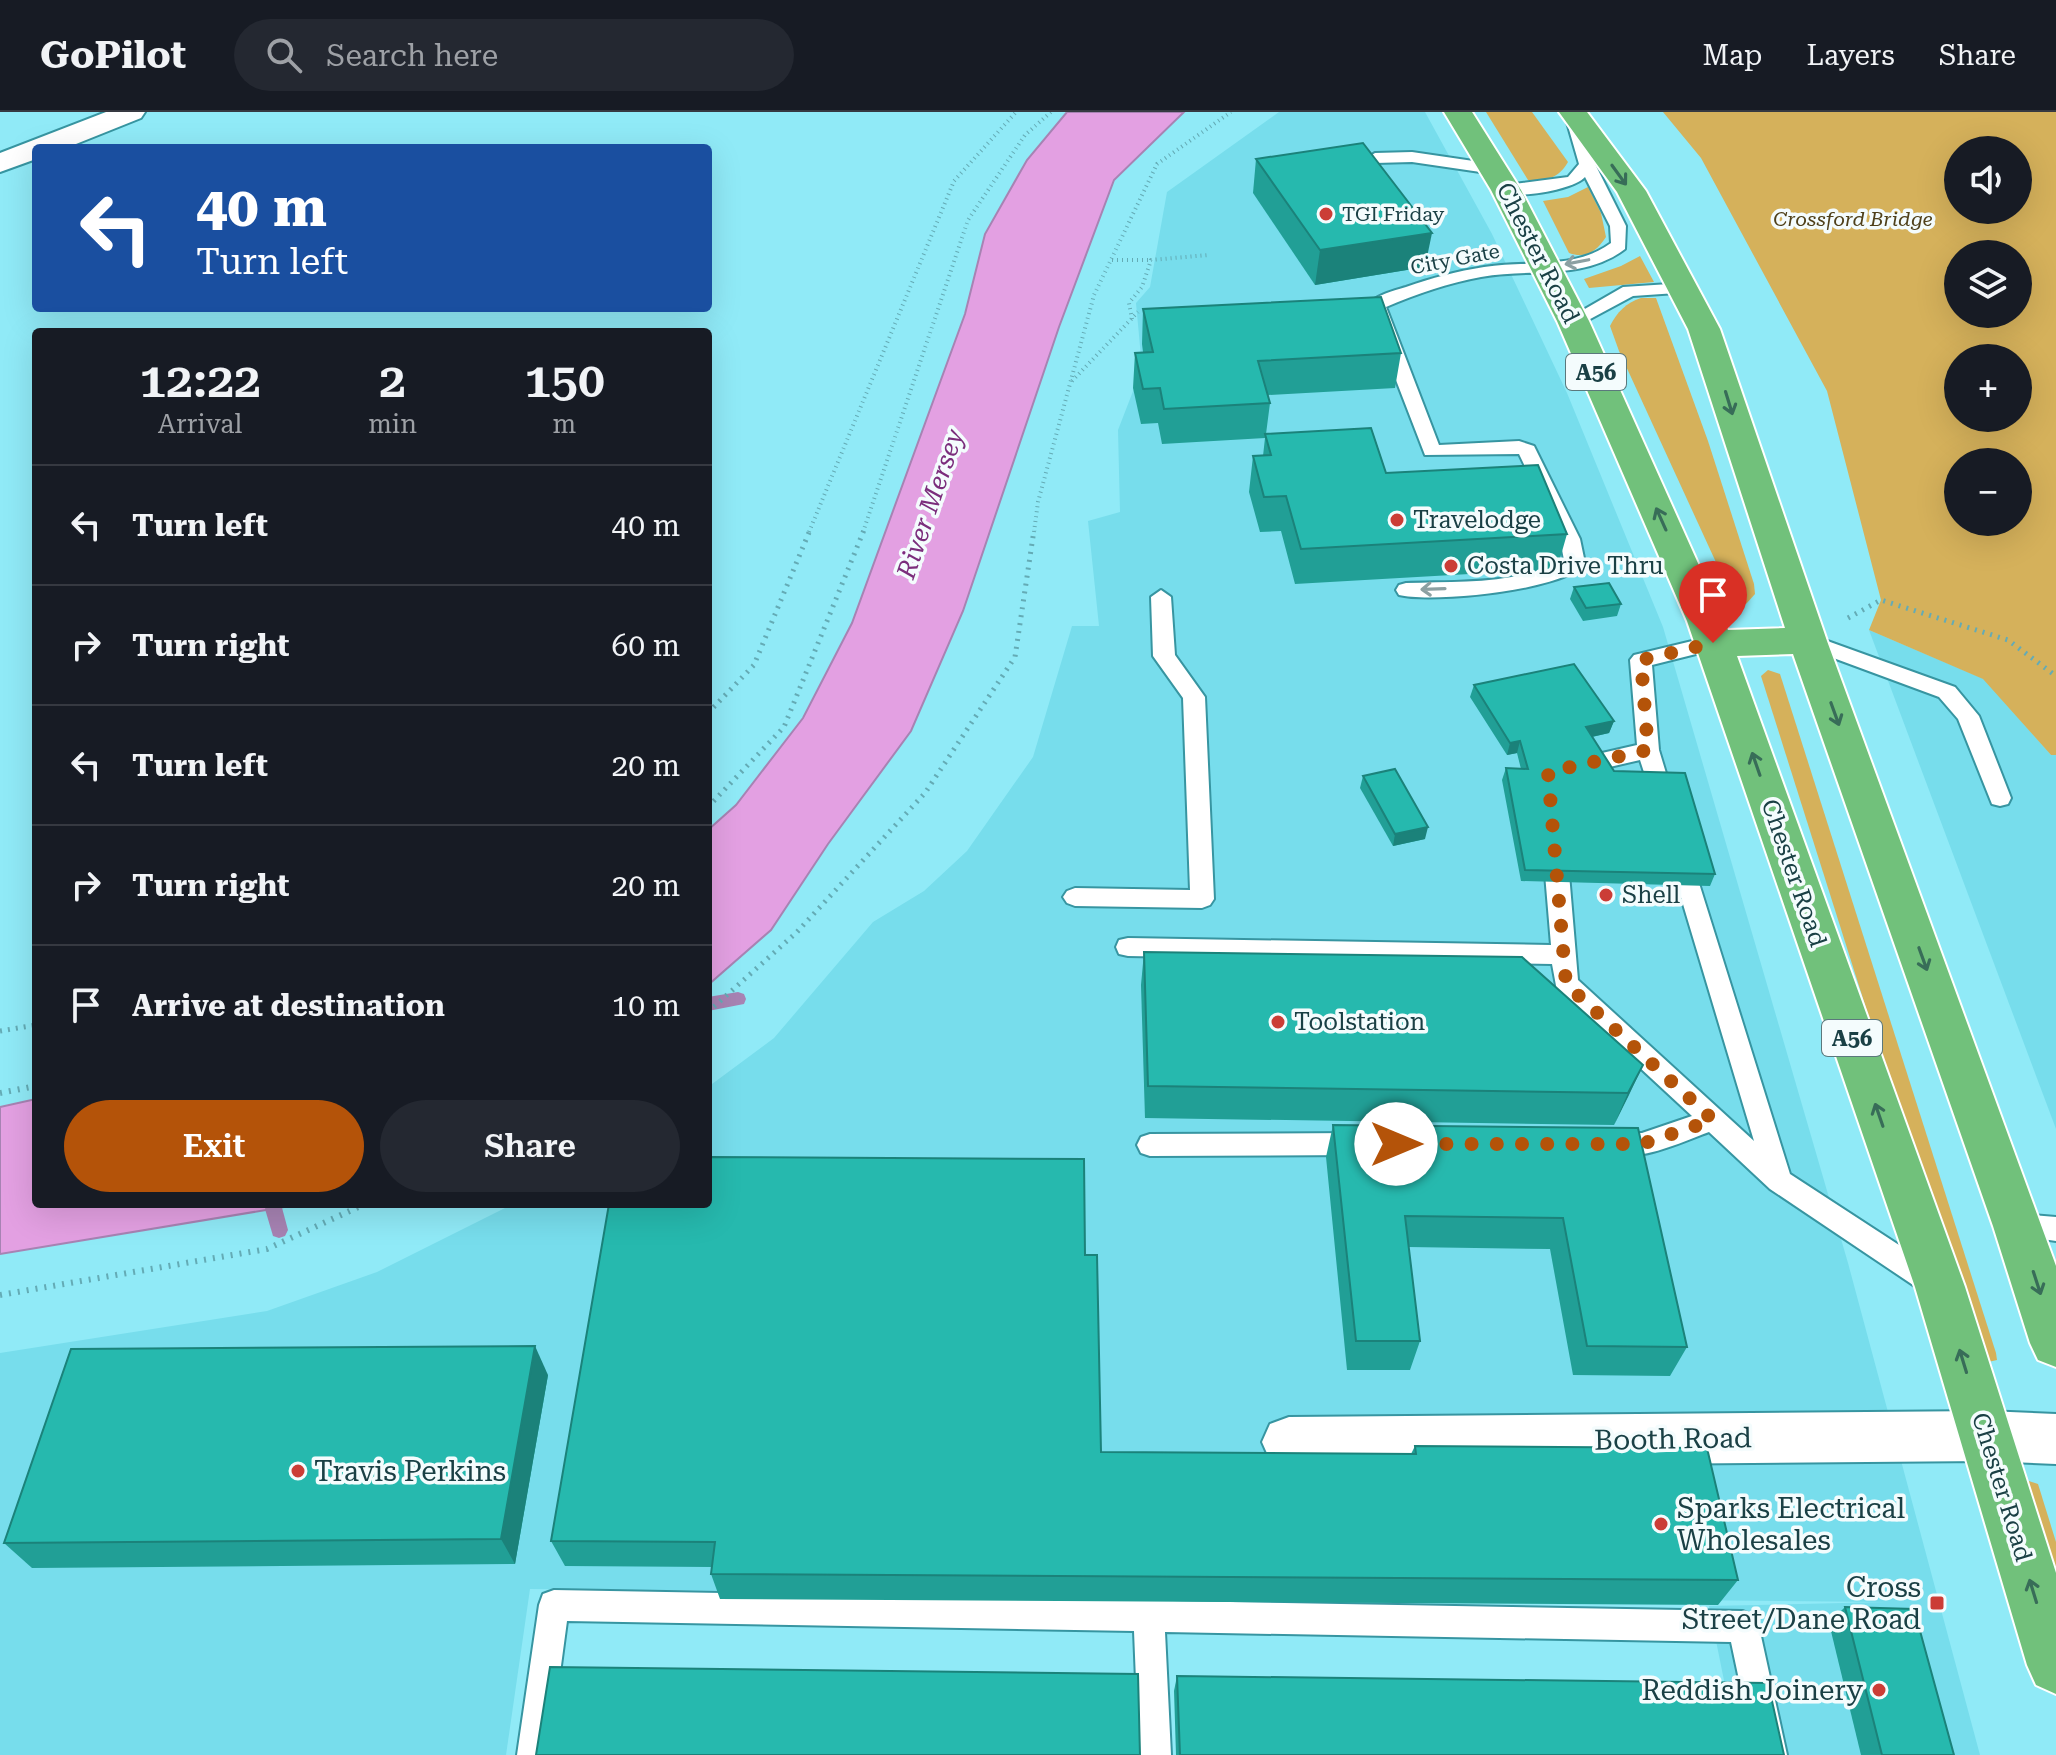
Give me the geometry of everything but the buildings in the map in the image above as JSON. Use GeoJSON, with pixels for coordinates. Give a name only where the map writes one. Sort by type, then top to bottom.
{"type":"FeatureCollection","features":[{"type":"Feature","properties":{"kind":"highway","name":"Chester Road"},"geometry":{"type":"LineString","coordinates":[[1458,112],[1500,179],[1573,321],[1713,643],[1940,1287],[2056,1665]]}},
{"type":"Feature","properties":{"kind":"highway"},"geometry":{"type":"LineString","coordinates":[[1572,112],[1631,191],[1685,288],[1719,368],[1756,492],[1808,641],[2037,1227],[2056,1343]]}},
{"type":"Feature","properties":{"kind":"highway"},"geometry":{"type":"LineString","coordinates":[[1713,643],[1808,641]]}},
{"type":"Feature","properties":{"kind":"street"},"geometry":{"type":"LineString","coordinates":[[51,144],[131,112]]}},
{"type":"Feature","properties":{"kind":"street"},"geometry":{"type":"LineString","coordinates":[[0,163],[32,151]]}},
{"type":"Feature","properties":{"kind":"street","name":"Booth Road"},"geometry":{"type":"LineString","coordinates":[[1289,1442],[1986,1436],[2056,1439]]}},
{"type":"Feature","properties":{"kind":"lane","name":"City Gate"},"geometry":{"type":"LineString","coordinates":[[1406,590],[1516,585],[1549,576],[1575,563],[1570,539],[1527,450],[1519,447],[1432,451],[1376,305],[1414,287],[1472,275],[1546,268],[1608,256],[1619,245],[1618,226],[1587,165],[1572,112]]}},
{"type":"Feature","properties":{"kind":"lane"},"geometry":{"type":"LineString","coordinates":[[1375,158],[1412,157],[1500,179],[1573,181],[1587,165]]}},
{"type":"Feature","properties":{"kind":"lane"},"geometry":{"type":"LineString","coordinates":[[1573,321],[1629,291],[1685,288]]}},
{"type":"Feature","properties":{"kind":"lane"},"geometry":{"type":"LineString","coordinates":[[1075,897],[1202,899],[1194,697],[1164,656],[1161,597]]}},
{"type":"Feature","properties":{"kind":"lane"},"geometry":{"type":"LineString","coordinates":[[1808,641],[1947,692],[1968,716],[2000,798]]}},
{"type":"Feature","properties":{"kind":"lane"},"geometry":{"type":"LineString","coordinates":[[1713,643],[1641,660],[1648,750],[1779,1181]]}},
{"type":"Feature","properties":{"kind":"lane"},"geometry":{"type":"LineString","coordinates":[[1548,772],[1648,750]]}},
{"type":"Feature","properties":{"kind":"lane"},"geometry":{"type":"LineString","coordinates":[[1552,818],[1566,984],[1779,1181],[1940,1287]]}},
{"type":"Feature","properties":{"kind":"lane"},"geometry":{"type":"LineString","coordinates":[[1128,947],[1564,955]]}},
{"type":"Feature","properties":{"kind":"lane"},"geometry":{"type":"LineString","coordinates":[[1579,1144],[1642,1144],[1713,1120]]}},
{"type":"Feature","properties":{"kind":"lane"},"geometry":{"type":"LineString","coordinates":[[1150,1145],[1388,1144]]}},
{"type":"Feature","properties":{"kind":"lane"},"geometry":{"type":"LineString","coordinates":[[533,1755],[554,1605],[1743,1627],[1771,1755]]}},
{"type":"Feature","properties":{"kind":"lane"},"geometry":{"type":"LineString","coordinates":[[1149,1616],[1155,1755]]}},
{"type":"Feature","properties":{"kind":"path"},"geometry":{"type":"LineString","coordinates":[[712,709],[754,665],[954,181],[1016,112]]}},
{"type":"Feature","properties":{"kind":"path"},"geometry":{"type":"LineString","coordinates":[[712,803],[784,727],[861,539],[968,220],[1025,135],[1051,112]]}},
{"type":"Feature","properties":{"kind":"path"},"geometry":{"type":"LineString","coordinates":[[712,1008],[797,932],[925,793],[1015,657],[1038,502],[1094,295],[1157,164],[1231,112]]}},
{"type":"Feature","properties":{"kind":"path"},"geometry":{"type":"LineString","coordinates":[[1111,260],[1208,255]]}},
{"type":"Feature","properties":{"kind":"path"},"geometry":{"type":"LineString","coordinates":[[1132,319],[1129,303],[1142,287],[1151,260]]}},
{"type":"Feature","properties":{"kind":"path"},"geometry":{"type":"LineString","coordinates":[[1071,382],[1138,312]]}},
{"type":"Feature","properties":{"kind":"path"},"geometry":{"type":"LineString","coordinates":[[1808,641],[1881,600],[2008,640],[2056,676]]}},
{"type":"Feature","properties":{"kind":"path"},"geometry":{"type":"LineString","coordinates":[[0,1031],[32,1026]]}},
{"type":"Feature","properties":{"kind":"path"},"geometry":{"type":"LineString","coordinates":[[0,1093],[32,1087]]}},
{"type":"Feature","properties":{"kind":"path"},"geometry":{"type":"LineString","coordinates":[[0,1295],[267,1249],[356,1208]]}},
{"type":"Feature","properties":{"kind":"shaded area"},"geometry":{"type":"Polygon","coordinates":[[[1279,112],[1425,112],[1492,234],[1567,393],[1663,627],[1848,1263],[1980,1755],[1739,1755],[1709,1606],[1887,1602],[530,1589],[506,1755],[0,1755],[0,1353],[267,1311],[377,1272],[505,1208],[712,1208],[712,1084],[774,1038],[873,922],[924,891],[967,851],[1033,757],[1072,626],[1099,626],[1088,521],[1120,512],[1118,430],[1142,368],[1136,303],[1150,287],[1167,192],[1279,112]]]}},
{"type":"Feature","properties":{"kind":"shaded area"},"geometry":{"type":"Polygon","coordinates":[[[1869,630],[1984,679],[2051,755],[2056,755],[2056,1129],[1869,630]]]}},
{"type":"Feature","properties":{"kind":"green space"},"geometry":{"type":"Polygon","coordinates":[[[1486,112],[1532,112],[1568,162],[1551,177],[1528,180],[1486,112]]]}},
{"type":"Feature","properties":{"kind":"green space","name":"Crossford Bridge"},"geometry":{"type":"Polygon","coordinates":[[[1663,112],[2056,112],[2056,755],[2051,755],[1983,679],[1869,630],[1881,600],[1827,391],[1701,158],[1663,112]]]}},
{"type":"Feature","properties":{"kind":"green space"},"geometry":{"type":"Polygon","coordinates":[[[1588,187],[1601,213],[1606,237],[1590,252],[1575,255],[1569,253],[1543,201],[1568,197],[1588,187]]]}},
{"type":"Feature","properties":{"kind":"green space"},"geometry":{"type":"Polygon","coordinates":[[[1640,256],[1654,282],[1589,288],[1584,279],[1621,266],[1640,256]]]}},
{"type":"Feature","properties":{"kind":"green space"},"geometry":{"type":"Polygon","coordinates":[[[1641,298],[1656,298],[1708,441],[1754,584],[1755,594],[1746,604],[1731,595],[1610,326],[1622,309],[1641,298]]]}},
{"type":"Feature","properties":{"kind":"green space"},"geometry":{"type":"Polygon","coordinates":[[[1768,670],[1780,674],[1997,1360],[1984,1363],[1976,1356],[1761,676],[1768,670]]]}},
{"type":"Feature","properties":{"kind":"green space"},"geometry":{"type":"Polygon","coordinates":[[[2023,1479],[2038,1484],[2056,1542],[2056,1605],[2023,1479]]]}},
{"type":"Feature","properties":{"kind":"water","name":"River Mersey"},"geometry":{"type":"Polygon","coordinates":[[[1067,112],[1184,112],[1114,180],[1059,327],[963,611],[911,731],[828,844],[771,930],[712,982],[712,826],[736,805],[803,718],[852,623],[965,314],[985,234],[1027,160],[1067,112]]]}},
{"type":"Feature","properties":{"kind":"water"},"geometry":{"type":"Polygon","coordinates":[[[32,1100],[32,1208],[278,1208],[0,1254],[0,1107],[32,1100]]]}},
{"type":"Feature","properties":{"kind":"waterway"},"geometry":{"type":"LineString","coordinates":[[712,1003],[738,999]]}},
{"type":"Feature","properties":{"kind":"waterway"},"geometry":{"type":"LineString","coordinates":[[274,1209],[279,1230]]}},
{"type":"Feature","properties":{"kind":"place","name":"TGI Friday"},"geometry":{"type":"Point","coordinates":[1326,214]}},
{"type":"Feature","properties":{"kind":"place","name":"Travelodge"},"geometry":{"type":"Point","coordinates":[1397,520]}},
{"type":"Feature","properties":{"kind":"place","name":"Costa Drive Thru"},"geometry":{"type":"Point","coordinates":[1451,566]}},
{"type":"Feature","properties":{"kind":"place","name":"Shell"},"geometry":{"type":"Point","coordinates":[1606,895]}},
{"type":"Feature","properties":{"kind":"place","name":"Toolstation"},"geometry":{"type":"Point","coordinates":[1278,1022]}},
{"type":"Feature","properties":{"kind":"place","name":"Travis Perkins"},"geometry":{"type":"Point","coordinates":[298,1471]}},
{"type":"Feature","properties":{"kind":"place","name":"Sparks Electrical Wholesales"},"geometry":{"type":"Point","coordinates":[1661,1524]}},
{"type":"Feature","properties":{"kind":"place","name":"Cross Street/Dane Road"},"geometry":{"type":"Point","coordinates":[1937,1603]}},
{"type":"Feature","properties":{"kind":"place","name":"Reddish Joinery"},"geometry":{"type":"Point","coordinates":[1879,1690]}},
{"type":"Feature","properties":{"kind":"route"},"geometry":{"type":"LineString","coordinates":[[1396,1144],[1642,1144],[1713,1120],[1566,984],[1548,772],[1648,750],[1641,660],[1713,643]]}}]}
